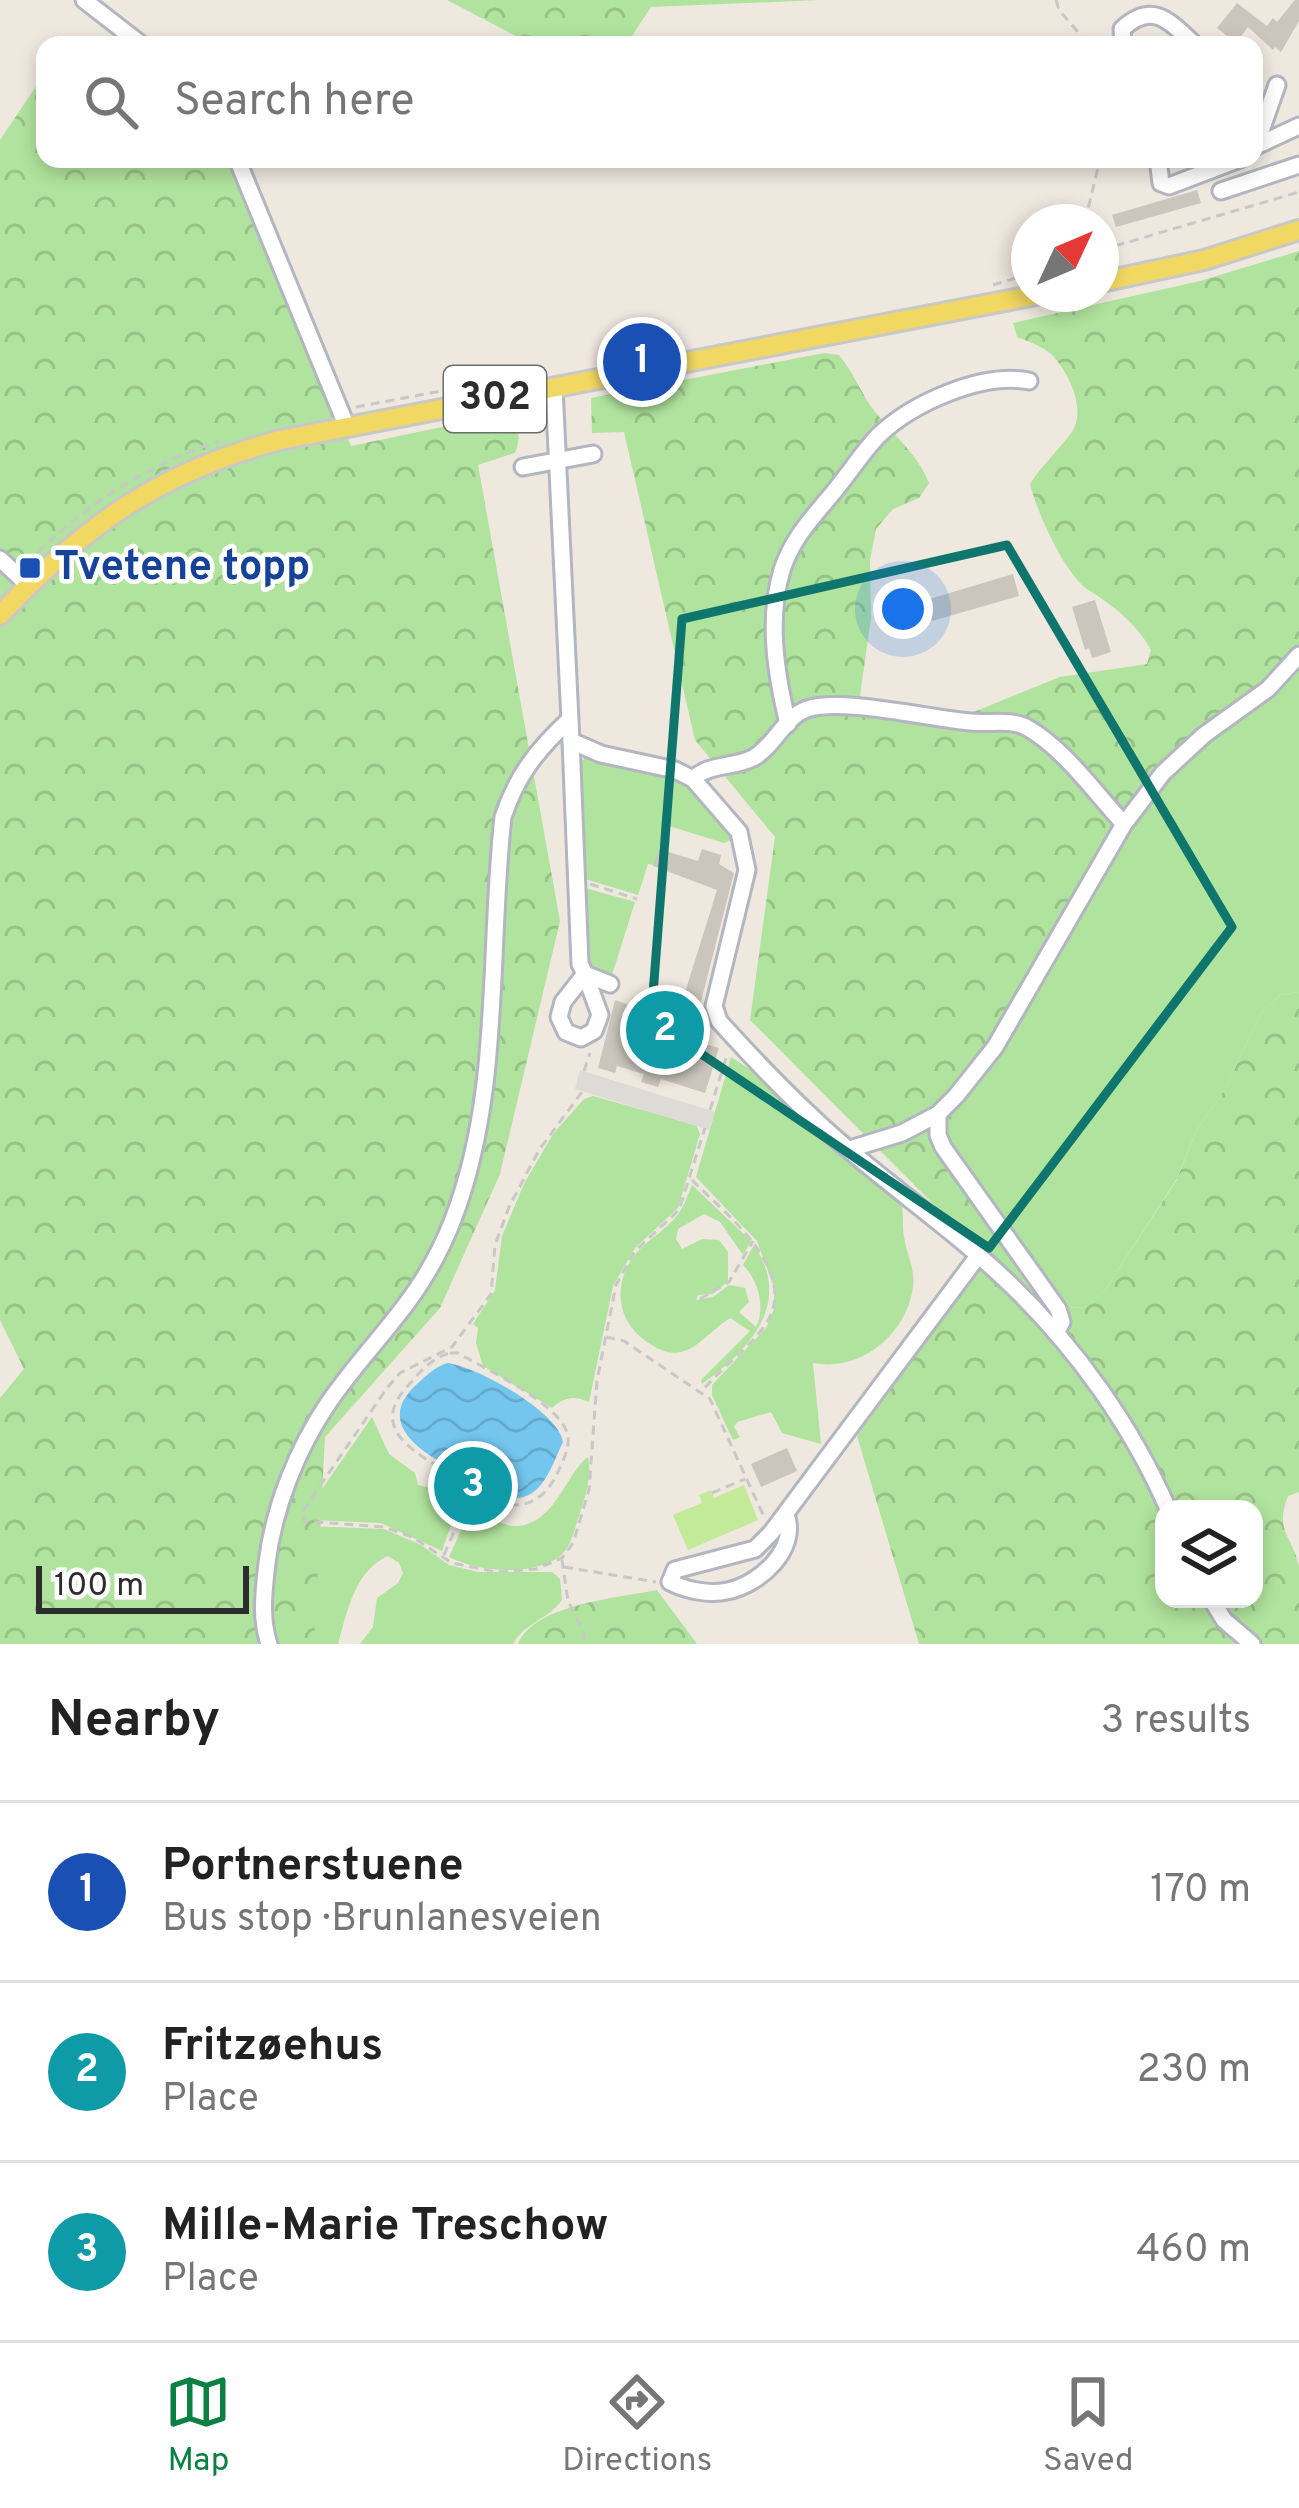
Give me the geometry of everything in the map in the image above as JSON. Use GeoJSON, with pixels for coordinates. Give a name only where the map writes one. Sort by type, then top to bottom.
{"type":"FeatureCollection","features":[{"type":"Feature","properties":{"kind":"main road"},"geometry":{"type":"LineString","coordinates":[[1119,278],[1204,260],[1299,230]]}},
{"type":"Feature","properties":{"kind":"main road","name":"302"},"geometry":{"type":"LineString","coordinates":[[0,615],[102,519],[174,476],[237,452],[1011,300]]}},
{"type":"Feature","properties":{"kind":"street"},"geometry":{"type":"LineString","coordinates":[[84,0],[130,36]]}},
{"type":"Feature","properties":{"kind":"street"},"geometry":{"type":"LineString","coordinates":[[1122,36],[1122,29],[1139,15],[1149,14],[1172,23],[1186,36]]}},
{"type":"Feature","properties":{"kind":"street"},"geometry":{"type":"LineString","coordinates":[[1263,124],[1277,85]]}},
{"type":"Feature","properties":{"kind":"street"},"geometry":{"type":"LineString","coordinates":[[1263,142],[1299,126]]}},
{"type":"Feature","properties":{"kind":"street"},"geometry":{"type":"LineString","coordinates":[[1221,190],[1299,165]]}},
{"type":"Feature","properties":{"kind":"street"},"geometry":{"type":"LineString","coordinates":[[241,168],[347,427]]}},
{"type":"Feature","properties":{"kind":"street"},"geometry":{"type":"LineString","coordinates":[[1159,168],[1161,183],[1169,186],[1216,168]]}},
{"type":"Feature","properties":{"kind":"street"},"geometry":{"type":"LineString","coordinates":[[1243,168],[1248,181]]}},
{"type":"Feature","properties":{"kind":"street"},"geometry":{"type":"LineString","coordinates":[[788,724],[776,661],[775,607],[783,566],[799,534],[876,439],[907,415],[995,380],[1029,381]]}},
{"type":"Feature","properties":{"kind":"street"},"geometry":{"type":"LineString","coordinates":[[554,388],[580,964],[585,974],[600,1015],[591,1033],[581,1038],[562,1028],[559,1016],[560,1007],[585,974]]}},
{"type":"Feature","properties":{"kind":"street"},"geometry":{"type":"LineString","coordinates":[[523,466],[593,454]]}},
{"type":"Feature","properties":{"kind":"street"},"geometry":{"type":"LineString","coordinates":[[0,559],[28,585]]}},
{"type":"Feature","properties":{"kind":"street"},"geometry":{"type":"LineString","coordinates":[[850,1149],[902,1133],[938,1114],[995,1047],[1124,824],[1162,772],[1268,689],[1299,655]]}},
{"type":"Feature","properties":{"kind":"street"},"geometry":{"type":"LineString","coordinates":[[694,779],[701,771],[751,759],[800,711],[811,707],[1022,724],[1040,736],[1124,824]]}},
{"type":"Feature","properties":{"kind":"street"},"geometry":{"type":"LineString","coordinates":[[269,1644],[262,1600],[272,1530],[292,1472],[329,1402],[415,1296],[453,1220],[482,1121],[503,817],[514,783],[569,720]]}},
{"type":"Feature","properties":{"kind":"street"},"geometry":{"type":"LineString","coordinates":[[571,741],[694,779],[739,832],[747,870],[714,1006],[719,1021],[808,1114],[978,1256],[1056,1333],[1133,1439],[1164,1500]]}},
{"type":"Feature","properties":{"kind":"street"},"geometry":{"type":"LineString","coordinates":[[585,974],[610,984]]}},
{"type":"Feature","properties":{"kind":"street"},"geometry":{"type":"LineString","coordinates":[[938,1114],[943,1148],[1063,1318],[1056,1333]]}},
{"type":"Feature","properties":{"kind":"street"},"geometry":{"type":"LineString","coordinates":[[786,1515],[790,1532],[785,1549],[748,1582],[723,1592],[670,1582],[675,1570],[755,1549],[771,1533],[978,1256]]}},
{"type":"Feature","properties":{"kind":"street"},"geometry":{"type":"LineString","coordinates":[[1217,1608],[1252,1644]]}},
{"type":"Feature","properties":{"kind":"path"},"geometry":{"type":"LineString","coordinates":[[1056,0],[1081,36]]}},
{"type":"Feature","properties":{"kind":"path"},"geometry":{"type":"LineString","coordinates":[[1089,204],[1098,168]]}},
{"type":"Feature","properties":{"kind":"path"},"geometry":{"type":"LineString","coordinates":[[1119,245],[1299,192]]}},
{"type":"Feature","properties":{"kind":"path"},"geometry":{"type":"LineString","coordinates":[[577,883],[637,899]]}},
{"type":"Feature","properties":{"kind":"path"},"geometry":{"type":"LineString","coordinates":[[584,1071],[591,1033]]}},
{"type":"Feature","properties":{"kind":"path"},"geometry":{"type":"LineString","coordinates":[[710,1110],[732,1036]]}},
{"type":"Feature","properties":{"kind":"path"},"geometry":{"type":"LineString","coordinates":[[582,1092],[539,1150],[509,1207],[495,1245],[491,1294],[452,1347],[400,1373],[387,1388],[302,1517],[309,1523],[384,1527],[412,1537],[443,1558],[496,1572],[536,1569],[562,1558],[573,1543],[589,1490],[590,1434],[609,1307],[624,1269],[642,1244],[680,1210],[705,1128]]}},
{"type":"Feature","properties":{"kind":"path"},"geometry":{"type":"LineString","coordinates":[[690,1178],[754,1240],[771,1283],[768,1320],[702,1391]]}},
{"type":"Feature","properties":{"kind":"path"},"geometry":{"type":"LineString","coordinates":[[700,1298],[730,1282],[754,1240]]}},
{"type":"Feature","properties":{"kind":"path"},"geometry":{"type":"LineString","coordinates":[[604,1337],[624,1341],[710,1400],[771,1533]]}},
{"type":"Feature","properties":{"kind":"path"},"geometry":{"type":"LineString","coordinates":[[458,1353],[549,1408],[568,1435],[556,1474],[537,1499],[515,1505],[471,1490],[464,1481],[417,1456],[396,1424],[397,1399],[436,1357],[458,1353]]}},
{"type":"Feature","properties":{"kind":"path"},"geometry":{"type":"LineString","coordinates":[[712,1492],[747,1478]]}},
{"type":"Feature","properties":{"kind":"path"},"geometry":{"type":"LineString","coordinates":[[443,1558],[471,1490]]}},
{"type":"Feature","properties":{"kind":"path"},"geometry":{"type":"LineString","coordinates":[[562,1558],[568,1601],[584,1631],[584,1644]]}},
{"type":"Feature","properties":{"kind":"path"},"geometry":{"type":"LineString","coordinates":[[564,1567],[670,1582]]}},
{"type":"Feature","properties":{"kind":"highlighted area"},"geometry":{"type":"Polygon","coordinates":[[[1007,545],[1232,927],[989,1248],[651,1020],[682,619],[1007,545]]]}},
{"type":"Feature","properties":{"kind":"green space"},"geometry":{"type":"Polygon","coordinates":[[[447,0],[820,0],[651,7],[632,36],[516,36],[447,0]]]}},
{"type":"Feature","properties":{"kind":"green space"},"geometry":{"type":"Polygon","coordinates":[[[36,86],[36,168],[234,168],[351,446],[504,414],[518,431],[515,453],[478,465],[560,921],[500,1174],[440,1308],[325,1437],[314,1644],[0,1644],[0,1398],[24,1369],[0,1320],[0,140],[36,86]]]}},
{"type":"Feature","properties":{"kind":"green space"},"geometry":{"type":"Polygon","coordinates":[[[1299,251],[1299,671],[1192,757],[1152,800],[1087,898],[1008,1035],[960,1104],[947,1128],[948,1142],[1057,1295],[1071,1307],[1085,1308],[1107,1287],[1176,1181],[1198,1128],[1224,1091],[1261,1013],[1280,995],[1299,992],[1299,1492],[1288,1496],[1283,1518],[1299,1567],[1299,1644],[919,1644],[857,1436],[977,1270],[982,1253],[750,1020],[775,837],[695,740],[624,432],[592,433],[591,398],[824,353],[839,355],[929,483],[919,498],[893,509],[876,529],[860,695],[874,717],[939,726],[1060,677],[1147,664],[1151,650],[1145,640],[1071,572],[1039,510],[1030,484],[1072,432],[1076,402],[1057,361],[1017,337],[1013,323],[1062,312],[1119,312],[1119,299],[1299,251]]]}},
{"type":"Feature","properties":{"kind":"green space"},"geometry":{"type":"Polygon","coordinates":[[[1299,671],[1299,992],[1280,995],[1261,1013],[1224,1091],[1198,1128],[1176,1180],[1107,1287],[1085,1308],[1071,1307],[1057,1295],[957,1158],[946,1128],[1008,1035],[1107,864],[1152,800],[1192,757],[1299,671]]]}},
{"type":"Feature","properties":{"kind":"green space"},"geometry":{"type":"Polygon","coordinates":[[[587,756],[682,777],[730,826],[733,839],[724,843],[666,825],[654,865],[648,864],[638,895],[585,879],[581,762],[587,756]]]}},
{"type":"Feature","properties":{"kind":"green space"},"geometry":{"type":"Polygon","coordinates":[[[585,888],[635,902],[611,978],[589,964],[585,888]]]}},
{"type":"Feature","properties":{"kind":"green space"},"geometry":{"type":"Polygon","coordinates":[[[731,1057],[765,1079],[805,1122],[901,1200],[913,1278],[907,1309],[876,1348],[847,1362],[813,1363],[821,1444],[782,1433],[771,1412],[737,1422],[734,1427],[740,1437],[733,1440],[712,1395],[712,1385],[766,1328],[774,1309],[774,1287],[757,1241],[696,1177],[731,1057]]]}},
{"type":"Feature","properties":{"kind":"green space"},"geometry":{"type":"Polygon","coordinates":[[[593,1096],[696,1125],[700,1134],[678,1208],[635,1248],[613,1286],[589,1402],[569,1398],[552,1408],[483,1366],[476,1343],[478,1328],[473,1324],[495,1290],[502,1236],[524,1184],[553,1134],[584,1099],[593,1096]]]}},
{"type":"Feature","properties":{"kind":"green space"},"geometry":{"type":"Polygon","coordinates":[[[692,1185],[751,1241],[743,1255],[720,1222],[704,1214],[678,1229],[676,1239],[682,1249],[702,1239],[719,1240],[728,1252],[728,1281],[696,1300],[713,1297],[729,1285],[745,1288],[749,1302],[739,1312],[756,1327],[759,1294],[743,1265],[754,1245],[769,1286],[761,1324],[736,1356],[702,1384],[750,1331],[730,1318],[690,1349],[670,1352],[633,1329],[620,1295],[631,1260],[675,1218],[692,1185]]]}},
{"type":"Feature","properties":{"kind":"green space"},"geometry":{"type":"Polygon","coordinates":[[[372,1417],[389,1454],[415,1473],[418,1485],[441,1491],[454,1503],[442,1551],[381,1523],[312,1520],[306,1512],[372,1417]]]}},
{"type":"Feature","properties":{"kind":"green space"},"geometry":{"type":"Polygon","coordinates":[[[588,1457],[584,1499],[570,1542],[560,1556],[520,1570],[474,1566],[449,1557],[463,1526],[475,1513],[512,1526],[539,1518],[588,1457]]]}},
{"type":"Feature","properties":{"kind":"green space"},"geometry":{"type":"Polygon","coordinates":[[[744,1485],[758,1520],[688,1550],[673,1515],[702,1503],[699,1495],[711,1490],[714,1498],[744,1485]]]}},
{"type":"Feature","properties":{"kind":"green space"},"geometry":{"type":"Polygon","coordinates":[[[305,1526],[384,1529],[421,1545],[449,1565],[478,1572],[552,1572],[560,1579],[562,1600],[513,1644],[360,1644],[373,1627],[377,1598],[398,1583],[403,1573],[399,1563],[388,1556],[360,1582],[338,1644],[282,1644],[305,1526]]]}},
{"type":"Feature","properties":{"kind":"green space"},"geometry":{"type":"Polygon","coordinates":[[[657,1590],[697,1644],[518,1644],[527,1631],[559,1611],[657,1590]]]}},
{"type":"Feature","properties":{"kind":"shaded area"},"geometry":{"type":"Polygon","coordinates":[[[580,1070],[715,1112],[709,1130],[575,1089],[580,1070]]]}},
{"type":"Feature","properties":{"kind":"water"},"geometry":{"type":"Polygon","coordinates":[[[447,1363],[477,1372],[514,1392],[558,1430],[563,1442],[535,1491],[518,1498],[501,1495],[428,1454],[404,1430],[403,1401],[428,1374],[447,1363]]]}},
{"type":"Feature","properties":{"kind":"building"},"geometry":{"type":"Polygon","coordinates":[[[1299,0],[1299,21],[1281,52],[1248,27],[1241,36],[1227,36],[1217,28],[1237,3],[1267,26],[1273,18],[1277,22],[1299,0]]]}},
{"type":"Feature","properties":{"kind":"building"},"geometry":{"type":"Polygon","coordinates":[[[1197,190],[1201,203],[1119,226],[1119,213],[1197,190]]]}},
{"type":"Feature","properties":{"kind":"building"},"geometry":{"type":"Polygon","coordinates":[[[1013,574],[1019,596],[932,621],[926,600],[1013,574]]]}},
{"type":"Feature","properties":{"kind":"building"},"geometry":{"type":"Polygon","coordinates":[[[1095,600],[1111,652],[1092,658],[1072,607],[1095,600]]]}},
{"type":"Feature","properties":{"kind":"building"},"geometry":{"type":"Polygon","coordinates":[[[659,849],[698,861],[702,849],[721,855],[719,864],[734,873],[694,1029],[709,1033],[705,1044],[719,1048],[705,1093],[661,1079],[658,1087],[641,1082],[644,1074],[617,1066],[615,1073],[598,1068],[615,1000],[638,1008],[628,1041],[660,1021],[662,1014],[677,1018],[717,890],[653,866],[659,849]]]}},
{"type":"Feature","properties":{"kind":"building"},"geometry":{"type":"Polygon","coordinates":[[[787,1448],[797,1471],[761,1487],[751,1464],[787,1448]]]}},
{"type":"Feature","properties":{"kind":"place","name":"Portnerstuene"},"geometry":{"type":"Point","coordinates":[642,362]}},
{"type":"Feature","properties":{"kind":"place","name":"Tvetene topp"},"geometry":{"type":"Point","coordinates":[30,568]}},
{"type":"Feature","properties":{"kind":"place","name":"Fritzøehus"},"geometry":{"type":"Point","coordinates":[665,1030]}},
{"type":"Feature","properties":{"kind":"place","name":"Mille-Marie Treschow"},"geometry":{"type":"Point","coordinates":[473,1486]}}]}
